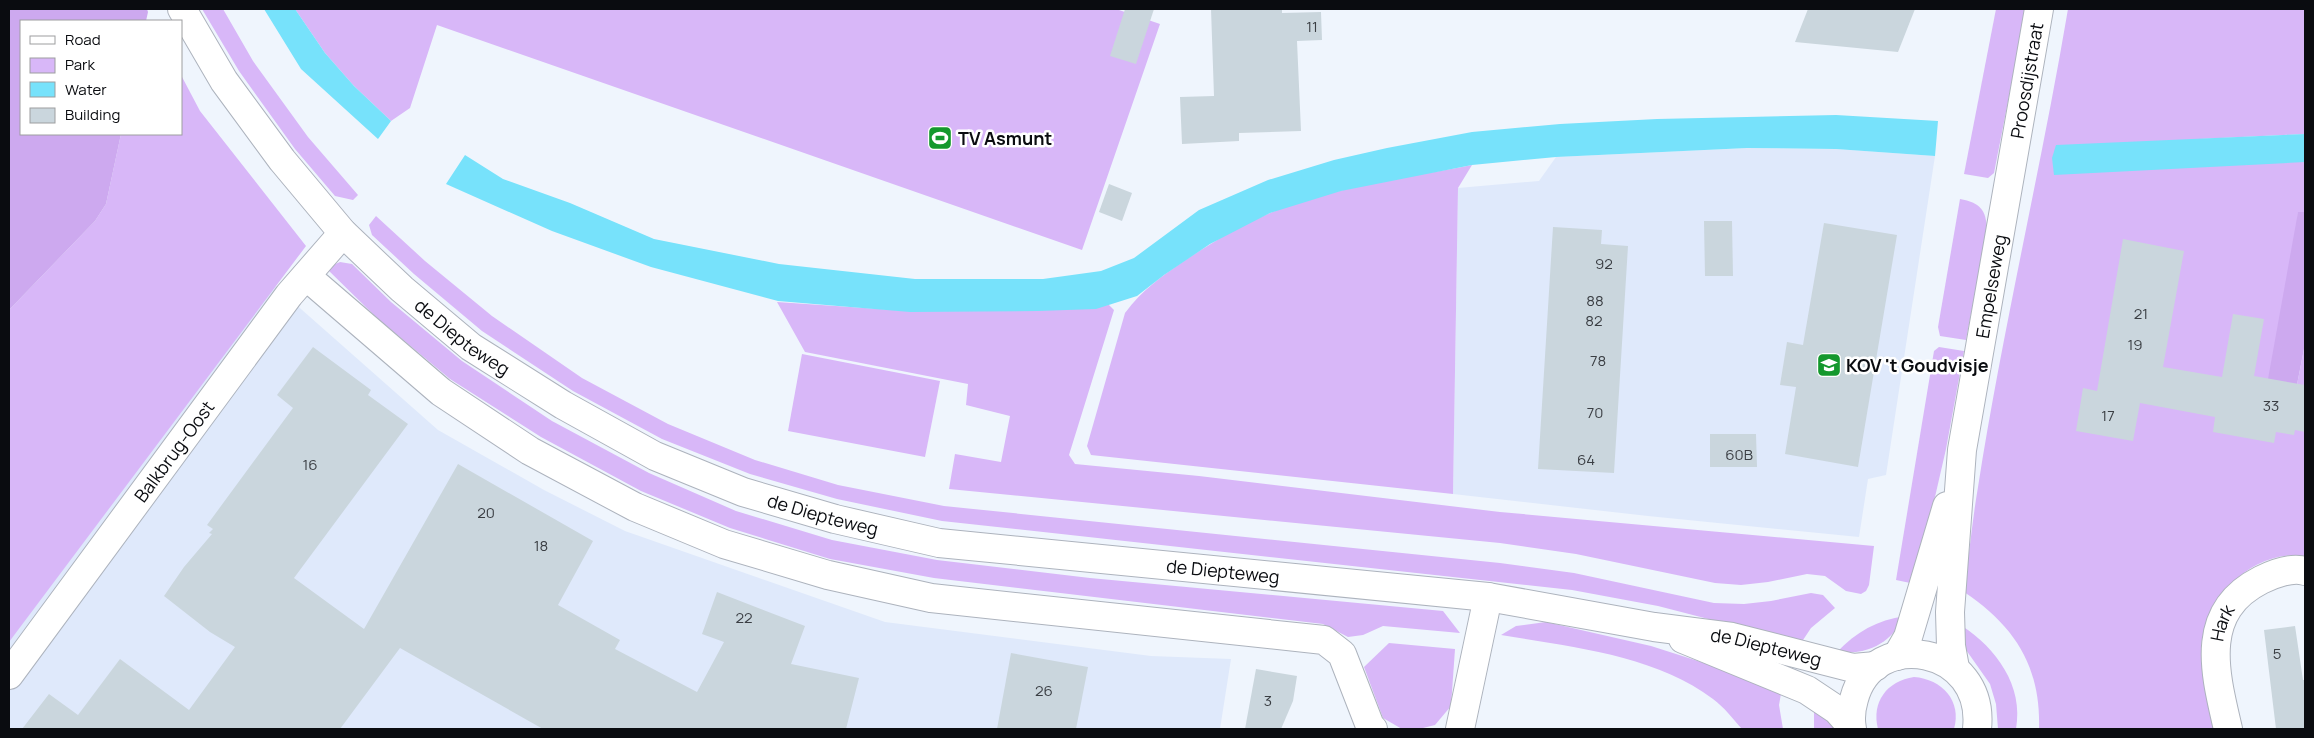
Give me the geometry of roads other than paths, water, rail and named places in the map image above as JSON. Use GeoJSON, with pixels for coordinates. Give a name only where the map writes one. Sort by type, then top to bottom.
{"type":"FeatureCollection","features":[{"type":"Feature","properties":{"kind":"street","name":"de Diepteweg"},"geometry":{"type":"LineString","coordinates":[[182,9],[224,81],[282,160],[343,233],[402,289],[480,352],[563,405],[655,456],[743,492],[834,520],[939,543],[1488,597],[1654,627],[1732,637],[1853,668],[1912,654],[1928,655],[1942,660],[1955,668]]}},
{"type":"Feature","properties":{"kind":"street","name":"Proosdijstraat"},"geometry":{"type":"LineString","coordinates":[[2013,153],[2039,9]]}},
{"type":"Feature","properties":{"kind":"street","name":"Empelseweg"},"geometry":{"type":"LineString","coordinates":[[1955,668],[1951,646],[1950,612],[1962,450],[2013,153]]}},
{"type":"Feature","properties":{"kind":"street","name":"Balkbrug-Oost"},"geometry":{"type":"LineString","coordinates":[[9,675],[289,295],[343,233]]}},
{"type":"Feature","properties":{"kind":"street"},"geometry":{"type":"LineString","coordinates":[[306,276],[441,392],[530,451],[635,507],[724,544],[828,576],[931,598],[1324,640],[1342,654],[1370,726],[1373,729]]}},
{"type":"Feature","properties":{"kind":"street","name":"Empelseweg"},"geometry":{"type":"LineString","coordinates":[[1851,728],[1851,710],[1856,693],[1864,678],[1887,661],[1908,637],[1962,450]]}},
{"type":"Feature","properties":{"kind":"street","name":"Hark"},"geometry":{"type":"LineString","coordinates":[[2228,729],[2216,679],[2215,641],[2223,613],[2248,586],[2272,574],[2305,570]]}},
{"type":"Feature","properties":{"kind":"street"},"geometry":{"type":"LineString","coordinates":[[1460,729],[1488,597]]}},
{"type":"Feature","properties":{"kind":"street","name":"de Diepteweg"},"geometry":{"type":"LineString","coordinates":[[1654,627],[1807,690],[1837,710],[1851,728]]}},
{"type":"Feature","properties":{"kind":"street"},"geometry":{"type":"LineString","coordinates":[[1955,668],[1967,682],[1975,698],[1978,716],[1977,729]]}},
{"type":"Feature","properties":{"kind":"water"},"geometry":{"type":"Polygon","coordinates":[[[264,9],[295,9],[325,53],[354,86],[391,121],[378,139],[301,69],[264,9]]]}},
{"type":"Feature","properties":{"kind":"water"},"geometry":{"type":"Polygon","coordinates":[[[1836,115],[1938,121],[1935,156],[1836,149],[1747,148],[1556,157],[1472,165],[1341,191],[1270,213],[1210,244],[1137,296],[1096,309],[910,312],[778,301],[651,267],[552,231],[446,184],[465,155],[503,179],[570,203],[654,239],[779,264],[915,279],[1043,279],[1101,271],[1134,258],[1199,210],[1268,180],[1334,160],[1387,148],[1472,132],[1560,124],[1657,119],[1836,115]]]}},
{"type":"Feature","properties":{"kind":"water"},"geometry":{"type":"Polygon","coordinates":[[[2305,134],[2305,162],[2054,175],[2052,158],[2056,145],[2305,134]]]}},
{"type":"Feature","properties":{"kind":"place","name":"TV Asmunt"},"geometry":{"type":"Point","coordinates":[940,138]}},
{"type":"Feature","properties":{"kind":"place","name":"KOV 't Goudvisje"},"geometry":{"type":"Point","coordinates":[1829,365]}}]}
